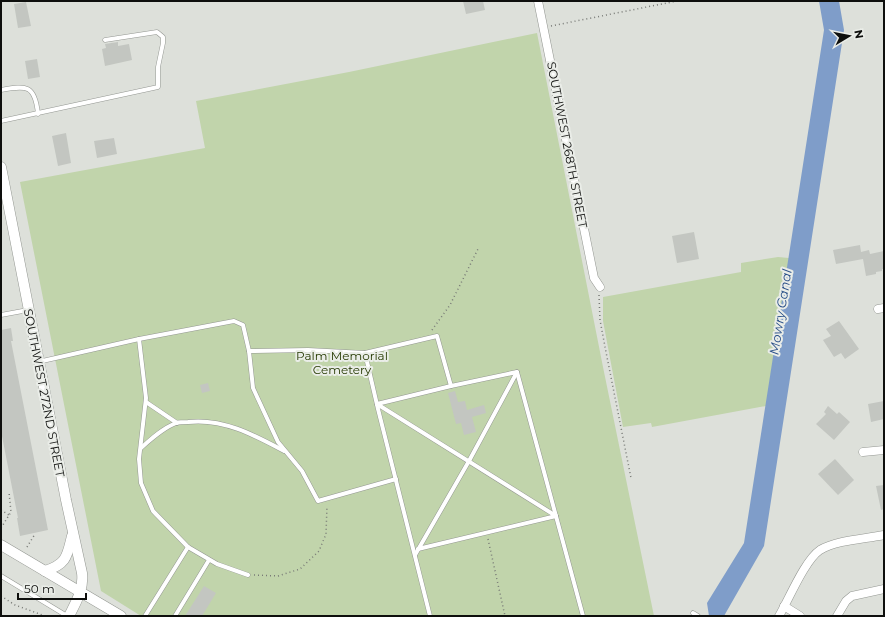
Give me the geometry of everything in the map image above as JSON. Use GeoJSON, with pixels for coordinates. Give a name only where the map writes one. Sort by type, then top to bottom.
{"type":"FeatureCollection","features":[{"type":"Feature","properties":{"kind":"street","name":"SOUTHWEST 268TH STREET"},"geometry":{"type":"LineString","coordinates":[[538,1],[594,278],[600,287]]}},
{"type":"Feature","properties":{"kind":"street","name":"SOUTHWEST 272ND STREET"},"geometry":{"type":"LineString","coordinates":[[1,167],[4,195],[82,573],[83,584],[81,592],[68,616]]}},
{"type":"Feature","properties":{"kind":"street"},"geometry":{"type":"LineString","coordinates":[[863,452],[884,450]]}},
{"type":"Feature","properties":{"kind":"street"},"geometry":{"type":"LineString","coordinates":[[45,571],[58,566],[65,560],[73,533]]}},
{"type":"Feature","properties":{"kind":"street"},"geometry":{"type":"LineString","coordinates":[[779,616],[808,562],[820,551],[837,544],[884,535]]}},
{"type":"Feature","properties":{"kind":"street"},"geometry":{"type":"LineString","coordinates":[[1,545],[121,616]]}},
{"type":"Feature","properties":{"kind":"street"},"geometry":{"type":"LineString","coordinates":[[837,616],[846,601],[852,596],[884,589]]}},
{"type":"Feature","properties":{"kind":"street"},"geometry":{"type":"LineString","coordinates":[[784,606],[800,616]]}},
{"type":"Feature","properties":{"kind":"lane"},"geometry":{"type":"LineString","coordinates":[[1,121],[158,87],[158,67],[163,37],[157,32],[105,40]]}},
{"type":"Feature","properties":{"kind":"lane"},"geometry":{"type":"LineString","coordinates":[[1,90],[26,88],[34,93],[37,101],[38,114]]}},
{"type":"Feature","properties":{"kind":"lane"},"geometry":{"type":"LineString","coordinates":[[1,315],[28,310]]}},
{"type":"Feature","properties":{"kind":"lane"},"geometry":{"type":"LineString","coordinates":[[38,362],[139,339],[234,321],[243,325],[249,351],[253,388],[278,442],[302,471],[318,501],[396,479]]}},
{"type":"Feature","properties":{"kind":"lane"},"geometry":{"type":"LineString","coordinates":[[249,351],[308,350],[365,353],[437,336],[451,386]]}},
{"type":"Feature","properties":{"kind":"lane"},"geometry":{"type":"LineString","coordinates":[[139,339],[146,402],[139,459],[141,483],[153,511],[188,547],[209,560],[226,568],[248,574]]}},
{"type":"Feature","properties":{"kind":"lane"},"geometry":{"type":"LineString","coordinates":[[365,353],[430,616]]}},
{"type":"Feature","properties":{"kind":"lane"},"geometry":{"type":"LineString","coordinates":[[377,404],[518,372]]}},
{"type":"Feature","properties":{"kind":"lane"},"geometry":{"type":"LineString","coordinates":[[415,551],[469,461],[518,372]]}},
{"type":"Feature","properties":{"kind":"lane"},"geometry":{"type":"LineString","coordinates":[[518,372],[583,616]]}},
{"type":"Feature","properties":{"kind":"lane"},"geometry":{"type":"LineString","coordinates":[[146,402],[177,423]]}},
{"type":"Feature","properties":{"kind":"lane"},"geometry":{"type":"LineString","coordinates":[[377,404],[556,516]]}},
{"type":"Feature","properties":{"kind":"lane"},"geometry":{"type":"LineString","coordinates":[[140,448],[155,435],[177,423],[200,420],[232,426],[261,438],[286,452]]}},
{"type":"Feature","properties":{"kind":"lane"},"geometry":{"type":"LineString","coordinates":[[415,551],[556,516]]}},
{"type":"Feature","properties":{"kind":"lane"},"geometry":{"type":"LineString","coordinates":[[145,616],[188,547]]}},
{"type":"Feature","properties":{"kind":"lane"},"geometry":{"type":"LineString","coordinates":[[175,616],[209,560]]}},
{"type":"Feature","properties":{"kind":"lane"},"geometry":{"type":"LineString","coordinates":[[1,576],[68,616]]}},
{"type":"Feature","properties":{"kind":"lane"},"geometry":{"type":"LineString","coordinates":[[693,613],[698,616]]}},
{"type":"Feature","properties":{"kind":"path"},"geometry":{"type":"LineString","coordinates":[[543,27],[677,1]]}},
{"type":"Feature","properties":{"kind":"path"},"geometry":{"type":"LineString","coordinates":[[425,339],[450,305],[479,247]]}},
{"type":"Feature","properties":{"kind":"path"},"geometry":{"type":"LineString","coordinates":[[600,287],[600,320],[631,478]]}},
{"type":"Feature","properties":{"kind":"path"},"geometry":{"type":"LineString","coordinates":[[1,528],[10,512],[8,492]]}},
{"type":"Feature","properties":{"kind":"path"},"geometry":{"type":"LineString","coordinates":[[248,574],[278,576],[300,569],[319,551],[326,534],[328,498]]}},
{"type":"Feature","properties":{"kind":"path"},"geometry":{"type":"LineString","coordinates":[[1,510],[9,515]]}},
{"type":"Feature","properties":{"kind":"path"},"geometry":{"type":"LineString","coordinates":[[487,533],[505,616]]}},
{"type":"Feature","properties":{"kind":"path"},"geometry":{"type":"LineString","coordinates":[[27,547],[35,534]]}},
{"type":"Feature","properties":{"kind":"path"},"geometry":{"type":"LineString","coordinates":[[1,596],[15,605],[45,616]]}},
{"type":"Feature","properties":{"kind":"green space","name":"Palm Memorial Cemetery"},"geometry":{"type":"Polygon","coordinates":[[[537,33],[654,616],[141,616],[101,591],[20,182],[205,148],[196,101],[349,72],[537,33]]]}},
{"type":"Feature","properties":{"kind":"green space"},"geometry":{"type":"Polygon","coordinates":[[[778,257],[789,258],[766,406],[652,427],[651,423],[623,427],[603,321],[603,297],[741,272],[741,263],[778,257]]]}},
{"type":"Feature","properties":{"kind":"water"},"geometry":{"type":"Polygon","coordinates":[[[819,1],[839,1],[844,30],[764,546],[724,616],[709,616],[707,603],[744,543],[824,30],[819,1]]]}},
{"type":"Feature","properties":{"kind":"building"},"geometry":{"type":"Polygon","coordinates":[[[463,1],[483,1],[485,10],[466,14],[463,1]]]}},
{"type":"Feature","properties":{"kind":"building"},"geometry":{"type":"Polygon","coordinates":[[[26,2],[31,26],[18,28],[14,4],[26,2]]]}},
{"type":"Feature","properties":{"kind":"building"},"geometry":{"type":"Polygon","coordinates":[[[118,42],[118,46],[129,44],[132,60],[105,66],[102,49],[106,48],[105,44],[118,42]]]}},
{"type":"Feature","properties":{"kind":"building"},"geometry":{"type":"Polygon","coordinates":[[[37,59],[40,77],[28,79],[25,61],[37,59]]]}},
{"type":"Feature","properties":{"kind":"building"},"geometry":{"type":"Polygon","coordinates":[[[66,133],[71,163],[58,166],[52,136],[66,133]]]}},
{"type":"Feature","properties":{"kind":"building"},"geometry":{"type":"Polygon","coordinates":[[[114,138],[117,154],[97,158],[94,141],[114,138]]]}},
{"type":"Feature","properties":{"kind":"building"},"geometry":{"type":"Polygon","coordinates":[[[694,232],[699,259],[677,263],[672,236],[694,232]]]}},
{"type":"Feature","properties":{"kind":"building"},"geometry":{"type":"Polygon","coordinates":[[[860,245],[861,252],[869,250],[870,254],[884,251],[884,269],[882,269],[882,271],[866,276],[863,259],[836,264],[833,250],[860,245]]]}},
{"type":"Feature","properties":{"kind":"building"},"geometry":{"type":"Polygon","coordinates":[[[839,321],[859,349],[845,359],[841,353],[834,357],[823,340],[831,336],[826,329],[839,321]]]}},
{"type":"Feature","properties":{"kind":"building"},"geometry":{"type":"Polygon","coordinates":[[[11,328],[13,341],[11,341],[48,530],[20,536],[18,518],[1,431],[1,330],[11,328]]]}},
{"type":"Feature","properties":{"kind":"building"},"geometry":{"type":"Polygon","coordinates":[[[208,383],[210,391],[202,393],[200,385],[208,383]]]}},
{"type":"Feature","properties":{"kind":"building"},"geometry":{"type":"Polygon","coordinates":[[[455,391],[458,402],[465,401],[467,410],[484,405],[486,413],[472,417],[476,432],[464,435],[461,423],[456,424],[448,393],[455,391]]]}},
{"type":"Feature","properties":{"kind":"building"},"geometry":{"type":"Polygon","coordinates":[[[884,401],[884,419],[871,422],[868,404],[884,401]]]}},
{"type":"Feature","properties":{"kind":"building"},"geometry":{"type":"Polygon","coordinates":[[[828,406],[837,414],[839,412],[850,422],[834,440],[816,424],[826,414],[824,412],[828,406]]]}},
{"type":"Feature","properties":{"kind":"building"},"geometry":{"type":"Polygon","coordinates":[[[835,459],[854,480],[838,495],[818,474],[835,459]]]}},
{"type":"Feature","properties":{"kind":"building"},"geometry":{"type":"Polygon","coordinates":[[[884,485],[884,509],[881,510],[876,486],[884,485]]]}},
{"type":"Feature","properties":{"kind":"building"},"geometry":{"type":"Polygon","coordinates":[[[204,586],[216,593],[202,616],[185,616],[204,586]]]}},
{"type":"Feature","properties":{"kind":"water label","name":"Mowry Canal"},"geometry":{"type":"Point","coordinates":[780,312]}}]}
